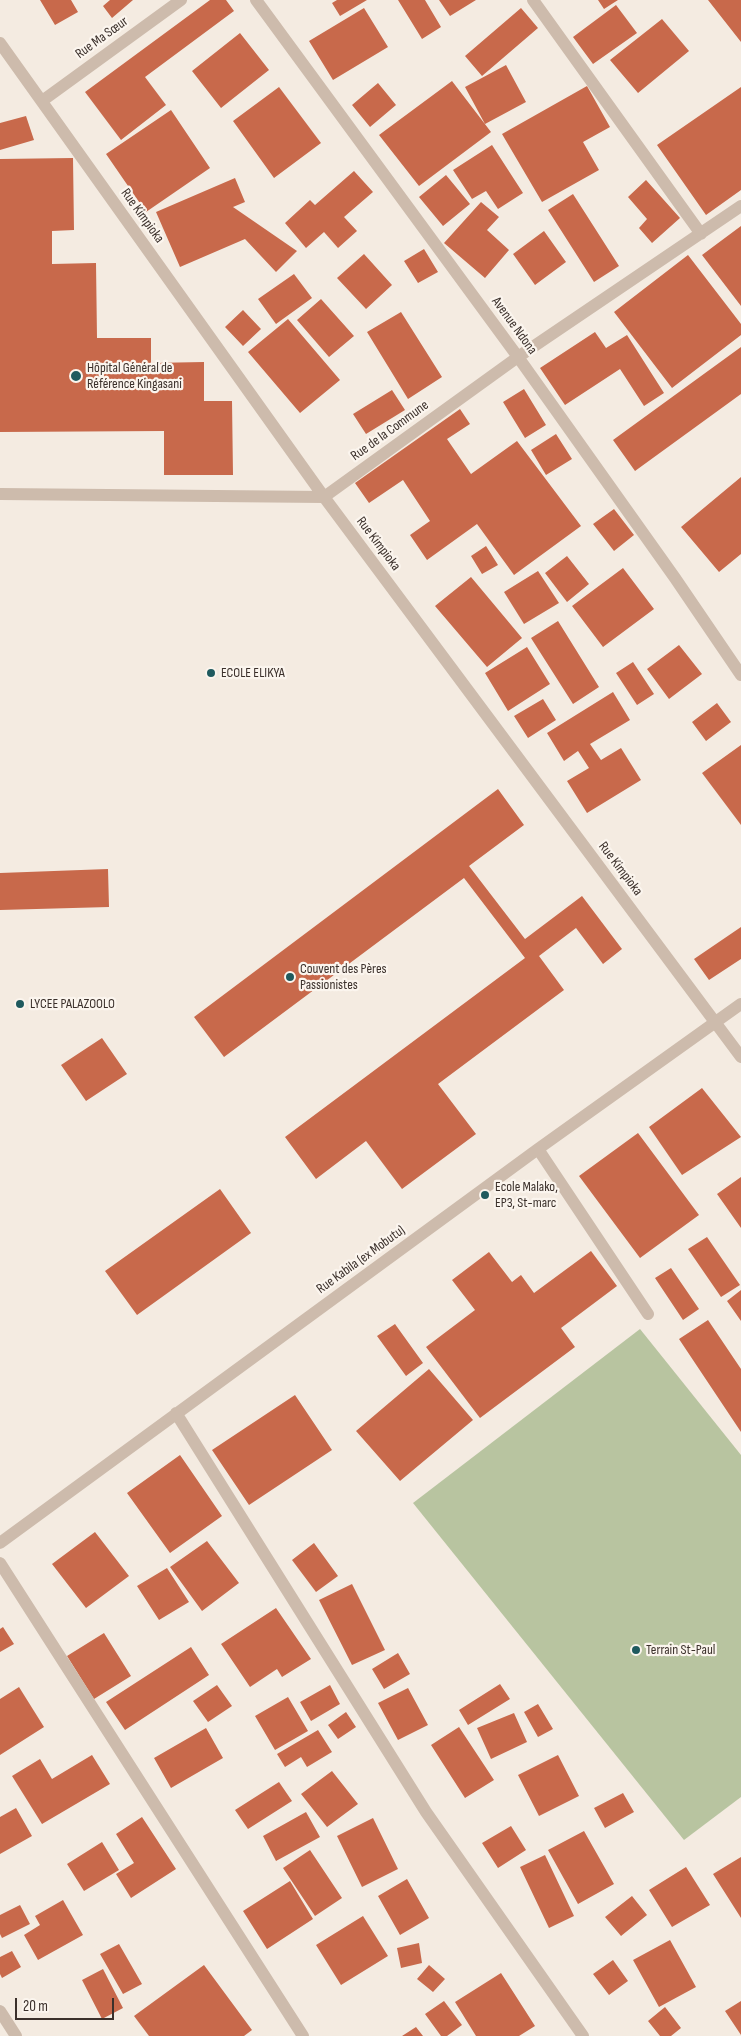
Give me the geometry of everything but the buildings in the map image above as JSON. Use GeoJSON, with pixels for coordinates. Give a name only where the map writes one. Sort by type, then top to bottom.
{"type":"FeatureCollection","features":[{"type":"Feature","properties":{"kind":"street","name":"Rue Ma Sœur"},"geometry":{"type":"LineString","coordinates":[[42,101],[180,0]]}},
{"type":"Feature","properties":{"kind":"street","name":"Avenue Ndona"},"geometry":{"type":"LineString","coordinates":[[256,0],[518,357],[675,578],[741,675]]}},
{"type":"Feature","properties":{"kind":"street"},"geometry":{"type":"LineString","coordinates":[[534,0],[701,234]]}},
{"type":"Feature","properties":{"kind":"street","name":"Rue Kimpioka"},"geometry":{"type":"LineString","coordinates":[[0,43],[324,497],[741,1057]]}},
{"type":"Feature","properties":{"kind":"street","name":"Rue de la Commune"},"geometry":{"type":"LineString","coordinates":[[324,497],[518,357],[741,206]]}},
{"type":"Feature","properties":{"kind":"street"},"geometry":{"type":"LineString","coordinates":[[0,494],[324,497]]}},
{"type":"Feature","properties":{"kind":"street","name":"Rue Kabila (ex Mobutu)"},"geometry":{"type":"LineString","coordinates":[[0,1542],[538,1149],[741,1004]]}},
{"type":"Feature","properties":{"kind":"street"},"geometry":{"type":"LineString","coordinates":[[538,1149],[648,1314]]}},
{"type":"Feature","properties":{"kind":"street"},"geometry":{"type":"LineString","coordinates":[[176,1413],[426,1812],[583,2036]]}},
{"type":"Feature","properties":{"kind":"street"},"geometry":{"type":"LineString","coordinates":[[0,1563],[303,2036]]}},
{"type":"Feature","properties":{"kind":"street"},"geometry":{"type":"LineString","coordinates":[[0,2012],[16,2036]]}},
{"type":"Feature","properties":{"kind":"green space","name":"Terrain St-Paul"},"geometry":{"type":"Polygon","coordinates":[[[640,1329],[741,1455],[741,1797],[684,1840],[413,1503],[640,1329]]]}},
{"type":"Feature","properties":{"kind":"place","name":"Hôpital Général de Référence Kingasani"},"geometry":{"type":"Point","coordinates":[76,376]}},
{"type":"Feature","properties":{"kind":"place","name":"ECOLE ELIKYA"},"geometry":{"type":"Point","coordinates":[211,673]}},
{"type":"Feature","properties":{"kind":"place","name":"Couvent des Pères Passionistes"},"geometry":{"type":"Point","coordinates":[290,977]}},
{"type":"Feature","properties":{"kind":"place","name":"LYCEE PALAZOOLO"},"geometry":{"type":"Point","coordinates":[20,1004]}},
{"type":"Feature","properties":{"kind":"place","name":"Ecole Malako, EP3, St-marc"},"geometry":{"type":"Point","coordinates":[485,1195]}},
{"type":"Feature","properties":{"kind":"place","name":"Terrain St-Paul"},"geometry":{"type":"Point","coordinates":[636,1650]}}]}
